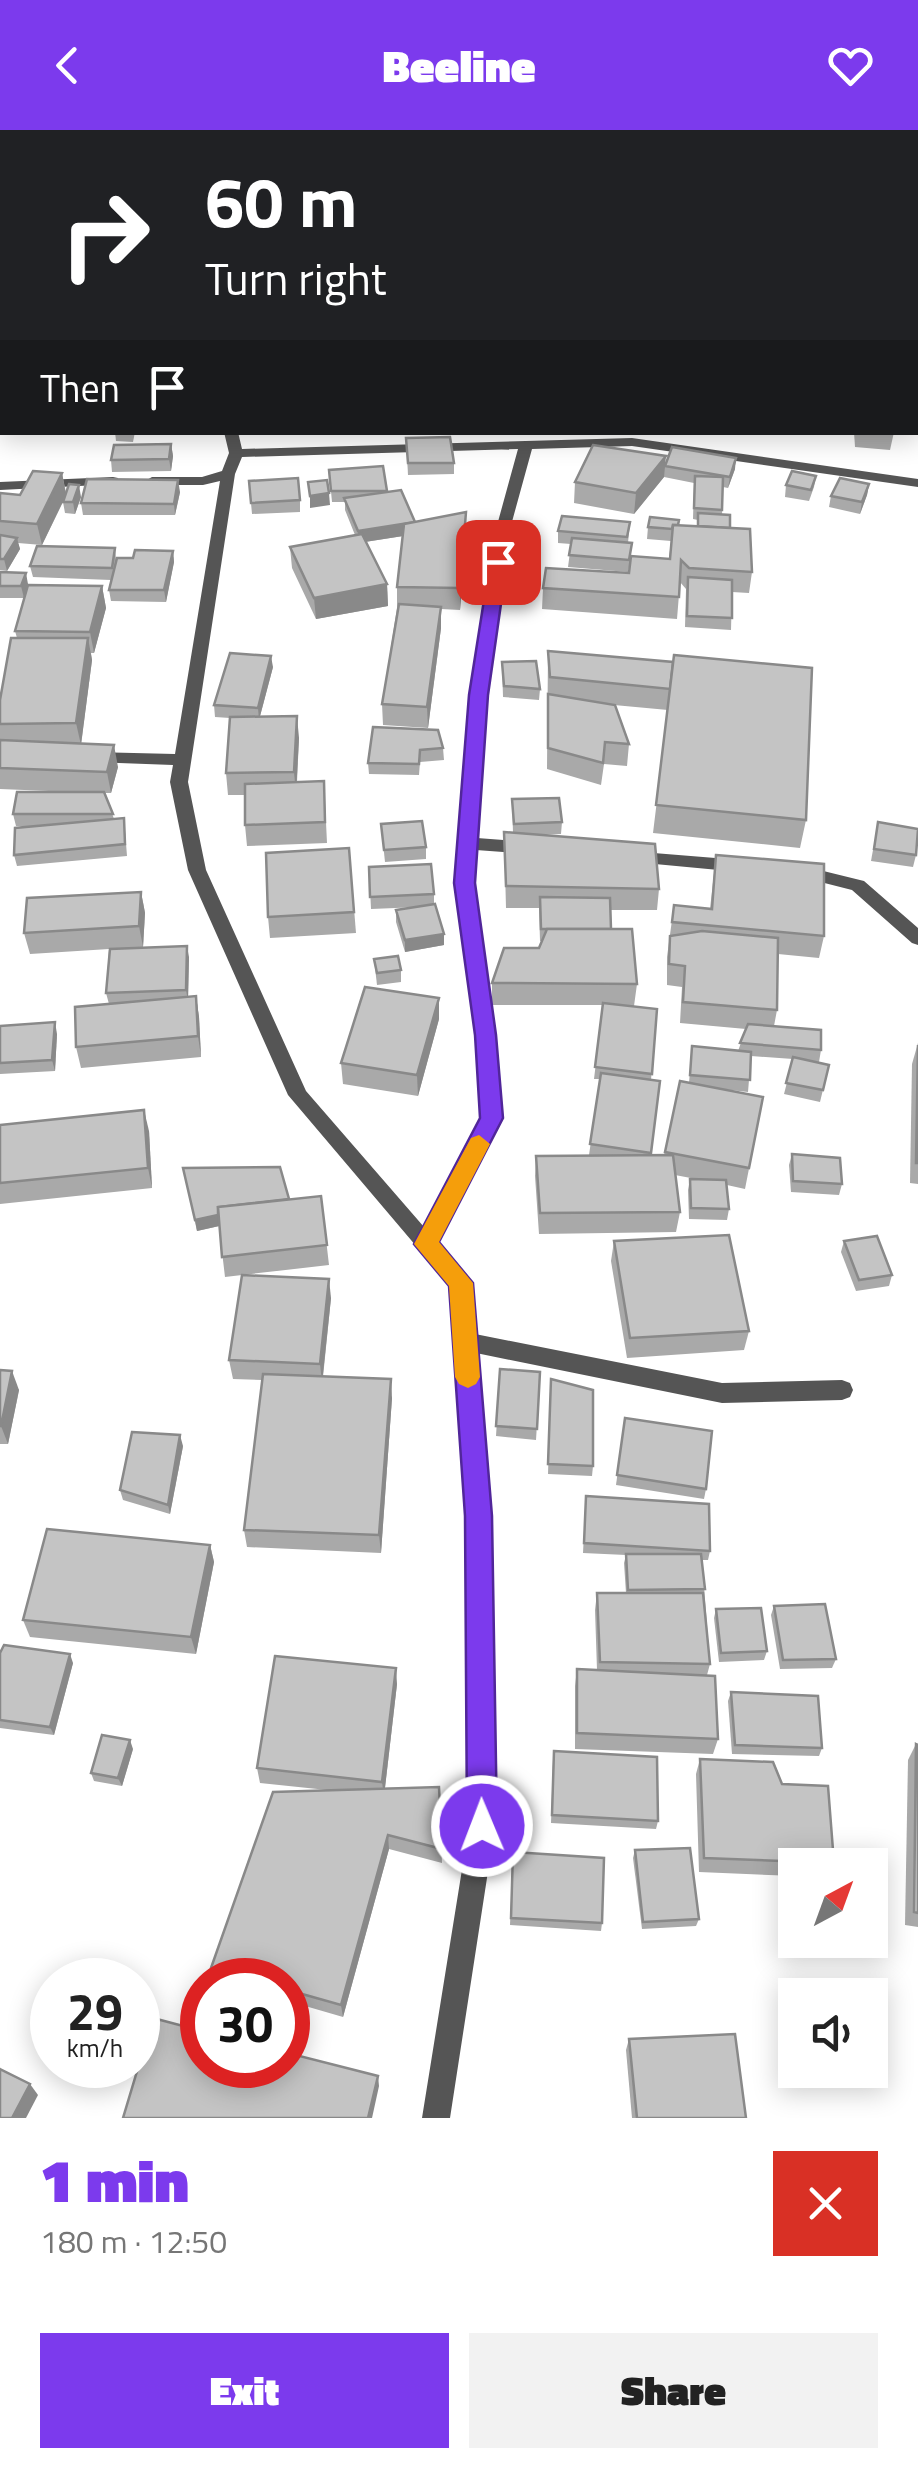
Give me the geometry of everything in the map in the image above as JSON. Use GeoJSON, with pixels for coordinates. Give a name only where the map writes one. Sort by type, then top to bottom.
{"type":"FeatureCollection","features":[{"type":"Feature","properties":{"kind":"street"},"geometry":{"type":"LineString","coordinates":[[436,2118],[482,1826],[478,1516],[460,1283],[298,1095],[197,870],[179,782],[233,442],[489,439],[526,445],[669,440],[918,483]]}},
{"type":"Feature","properties":{"kind":"street"},"geometry":{"type":"LineString","coordinates":[[426,1244],[492,1118],[486,1035],[464,883],[478,695],[503,529],[526,445]]}},
{"type":"Feature","properties":{"kind":"street"},"geometry":{"type":"LineString","coordinates":[[0,486],[203,481],[228,474]]}},
{"type":"Feature","properties":{"kind":"street"},"geometry":{"type":"LineString","coordinates":[[73,757],[183,760]]}},
{"type":"Feature","properties":{"kind":"street"},"geometry":{"type":"LineString","coordinates":[[468,843],[542,850]]}},
{"type":"Feature","properties":{"kind":"street"},"geometry":{"type":"LineString","coordinates":[[616,856],[774,869],[858,886],[918,938]]}},
{"type":"Feature","properties":{"kind":"street"},"geometry":{"type":"LineString","coordinates":[[465,1342],[722,1393],[842,1390]]}},
{"type":"Feature","properties":{"kind":"building"},"geometry":{"type":"Polygon","coordinates":[[[450,437],[454,463],[408,463],[406,438],[450,437]]]}},
{"type":"Feature","properties":{"kind":"building"},"geometry":{"type":"Polygon","coordinates":[[[171,444],[169,459],[111,460],[114,445],[171,444]]]}},
{"type":"Feature","properties":{"kind":"building"},"geometry":{"type":"Polygon","coordinates":[[[593,445],[666,456],[636,493],[575,482],[593,445]]]}},
{"type":"Feature","properties":{"kind":"building"},"geometry":{"type":"Polygon","coordinates":[[[672,447],[736,458],[730,477],[665,466],[672,447]]]}},
{"type":"Feature","properties":{"kind":"building"},"geometry":{"type":"Polygon","coordinates":[[[383,466],[387,491],[331,491],[329,470],[383,466]]]}},
{"type":"Feature","properties":{"kind":"building"},"geometry":{"type":"Polygon","coordinates":[[[33,471],[62,473],[37,524],[0,521],[0,493],[20,495],[33,471]]]}},
{"type":"Feature","properties":{"kind":"building"},"geometry":{"type":"Polygon","coordinates":[[[792,471],[816,476],[811,490],[786,485],[792,471]]]}},
{"type":"Feature","properties":{"kind":"building"},"geometry":{"type":"Polygon","coordinates":[[[695,476],[723,477],[722,510],[694,508],[695,476]]]}},
{"type":"Feature","properties":{"kind":"building"},"geometry":{"type":"Polygon","coordinates":[[[298,478],[300,500],[251,503],[249,481],[298,478]]]}},
{"type":"Feature","properties":{"kind":"building"},"geometry":{"type":"Polygon","coordinates":[[[840,478],[869,484],[862,502],[831,496],[840,478]]]}},
{"type":"Feature","properties":{"kind":"building"},"geometry":{"type":"Polygon","coordinates":[[[87,479],[178,480],[174,504],[81,503],[87,479]]]}},
{"type":"Feature","properties":{"kind":"building"},"geometry":{"type":"Polygon","coordinates":[[[327,480],[329,493],[310,496],[308,482],[327,480]]]}},
{"type":"Feature","properties":{"kind":"building"},"geometry":{"type":"Polygon","coordinates":[[[69,484],[79,485],[73,502],[63,502],[69,484]]]}},
{"type":"Feature","properties":{"kind":"building"},"geometry":{"type":"Polygon","coordinates":[[[401,490],[415,522],[358,531],[344,498],[401,490]]]}},
{"type":"Feature","properties":{"kind":"building"},"geometry":{"type":"Polygon","coordinates":[[[466,512],[460,588],[397,587],[404,524],[466,512]]]}},
{"type":"Feature","properties":{"kind":"building"},"geometry":{"type":"Polygon","coordinates":[[[698,513],[730,515],[730,528],[698,526],[698,513]]]}},
{"type":"Feature","properties":{"kind":"building"},"geometry":{"type":"Polygon","coordinates":[[[562,516],[630,522],[627,537],[558,531],[562,516]]]}},
{"type":"Feature","properties":{"kind":"building"},"geometry":{"type":"Polygon","coordinates":[[[650,517],[679,520],[672,529],[648,527],[650,517]]]}},
{"type":"Feature","properties":{"kind":"building"},"geometry":{"type":"Polygon","coordinates":[[[673,525],[750,529],[752,572],[689,568],[681,560],[679,597],[543,588],[546,568],[629,573],[631,556],[670,559],[673,525]]]}},
{"type":"Feature","properties":{"kind":"building"},"geometry":{"type":"Polygon","coordinates":[[[362,534],[387,584],[314,598],[290,547],[362,534]]]}},
{"type":"Feature","properties":{"kind":"building"},"geometry":{"type":"Polygon","coordinates":[[[0,535],[17,538],[4,559],[0,559],[0,535]]]}},
{"type":"Feature","properties":{"kind":"building"},"geometry":{"type":"Polygon","coordinates":[[[572,538],[632,543],[629,560],[569,555],[572,538]]]}},
{"type":"Feature","properties":{"kind":"building"},"geometry":{"type":"Polygon","coordinates":[[[37,546],[115,548],[112,568],[30,566],[37,546]]]}},
{"type":"Feature","properties":{"kind":"building"},"geometry":{"type":"Polygon","coordinates":[[[135,550],[173,551],[164,590],[109,590],[117,558],[133,558],[135,550]]]}},
{"type":"Feature","properties":{"kind":"building"},"geometry":{"type":"Polygon","coordinates":[[[0,572],[26,573],[21,586],[0,586],[0,572]]]}},
{"type":"Feature","properties":{"kind":"building"},"geometry":{"type":"Polygon","coordinates":[[[688,577],[732,580],[732,618],[687,616],[688,577]]]}},
{"type":"Feature","properties":{"kind":"building"},"geometry":{"type":"Polygon","coordinates":[[[28,585],[102,586],[90,632],[15,631],[28,585]]]}},
{"type":"Feature","properties":{"kind":"building"},"geometry":{"type":"Polygon","coordinates":[[[399,604],[441,607],[427,707],[382,704],[399,604]]]}},
{"type":"Feature","properties":{"kind":"building"},"geometry":{"type":"Polygon","coordinates":[[[11,638],[88,638],[76,723],[0,724],[0,700],[11,638]]]}},
{"type":"Feature","properties":{"kind":"building"},"geometry":{"type":"Polygon","coordinates":[[[548,651],[673,662],[670,689],[550,677],[548,651]]]}},
{"type":"Feature","properties":{"kind":"building"},"geometry":{"type":"Polygon","coordinates":[[[230,653],[271,656],[258,708],[214,705],[230,653]]]}},
{"type":"Feature","properties":{"kind":"building"},"geometry":{"type":"Polygon","coordinates":[[[674,655],[812,668],[806,820],[656,805],[674,655]]]}},
{"type":"Feature","properties":{"kind":"building"},"geometry":{"type":"Polygon","coordinates":[[[536,661],[540,689],[504,686],[502,662],[536,661]]]}},
{"type":"Feature","properties":{"kind":"building"},"geometry":{"type":"Polygon","coordinates":[[[548,694],[615,705],[629,744],[605,742],[603,763],[548,748],[548,694]]]}},
{"type":"Feature","properties":{"kind":"building"},"geometry":{"type":"Polygon","coordinates":[[[297,716],[294,772],[226,773],[230,717],[297,716]]]}},
{"type":"Feature","properties":{"kind":"building"},"geometry":{"type":"Polygon","coordinates":[[[373,727],[438,730],[443,748],[420,750],[419,764],[368,763],[373,727]]]}},
{"type":"Feature","properties":{"kind":"building"},"geometry":{"type":"Polygon","coordinates":[[[0,740],[114,745],[107,772],[0,768],[0,740]]]}},
{"type":"Feature","properties":{"kind":"building"},"geometry":{"type":"Polygon","coordinates":[[[324,781],[325,822],[245,825],[245,784],[324,781]]]}},
{"type":"Feature","properties":{"kind":"building"},"geometry":{"type":"Polygon","coordinates":[[[17,792],[104,792],[113,814],[13,814],[17,792]]]}},
{"type":"Feature","properties":{"kind":"building"},"geometry":{"type":"Polygon","coordinates":[[[559,798],[562,822],[514,824],[512,799],[559,798]]]}},
{"type":"Feature","properties":{"kind":"building"},"geometry":{"type":"Polygon","coordinates":[[[124,818],[125,844],[14,855],[15,828],[124,818]]]}},
{"type":"Feature","properties":{"kind":"building"},"geometry":{"type":"Polygon","coordinates":[[[422,821],[426,847],[384,850],[381,824],[422,821]]]}},
{"type":"Feature","properties":{"kind":"building"},"geometry":{"type":"Polygon","coordinates":[[[878,822],[918,829],[916,855],[874,849],[878,822]]]}},
{"type":"Feature","properties":{"kind":"building"},"geometry":{"type":"Polygon","coordinates":[[[504,832],[655,844],[659,889],[506,886],[504,832]]]}},
{"type":"Feature","properties":{"kind":"building"},"geometry":{"type":"Polygon","coordinates":[[[349,848],[354,912],[268,917],[266,853],[349,848]]]}},
{"type":"Feature","properties":{"kind":"building"},"geometry":{"type":"Polygon","coordinates":[[[716,855],[824,864],[824,936],[672,922],[674,905],[712,909],[716,855]]]}},
{"type":"Feature","properties":{"kind":"building"},"geometry":{"type":"Polygon","coordinates":[[[431,864],[434,894],[370,897],[369,867],[431,864]]]}},
{"type":"Feature","properties":{"kind":"building"},"geometry":{"type":"Polygon","coordinates":[[[141,892],[139,926],[24,933],[27,898],[141,892]]]}},
{"type":"Feature","properties":{"kind":"building"},"geometry":{"type":"Polygon","coordinates":[[[540,897],[610,898],[611,929],[541,929],[540,897]]]}},
{"type":"Feature","properties":{"kind":"building"},"geometry":{"type":"Polygon","coordinates":[[[435,904],[444,934],[405,940],[396,910],[435,904]]]}},
{"type":"Feature","properties":{"kind":"building"},"geometry":{"type":"Polygon","coordinates":[[[547,929],[632,929],[637,984],[492,983],[504,948],[539,948],[547,929]]]}},
{"type":"Feature","properties":{"kind":"building"},"geometry":{"type":"Polygon","coordinates":[[[702,931],[778,938],[777,1010],[683,1002],[685,966],[669,964],[670,936],[702,931]]]}},
{"type":"Feature","properties":{"kind":"building"},"geometry":{"type":"Polygon","coordinates":[[[187,946],[186,990],[106,993],[110,949],[187,946]]]}},
{"type":"Feature","properties":{"kind":"building"},"geometry":{"type":"Polygon","coordinates":[[[398,956],[401,970],[377,973],[374,959],[398,956]]]}},
{"type":"Feature","properties":{"kind":"building"},"geometry":{"type":"Polygon","coordinates":[[[365,987],[439,998],[417,1075],[341,1063],[365,987]]]}},
{"type":"Feature","properties":{"kind":"building"},"geometry":{"type":"Polygon","coordinates":[[[196,996],[198,1036],[76,1047],[75,1007],[196,996]]]}},
{"type":"Feature","properties":{"kind":"building"},"geometry":{"type":"Polygon","coordinates":[[[603,1003],[657,1009],[652,1074],[595,1067],[603,1003]]]}},
{"type":"Feature","properties":{"kind":"building"},"geometry":{"type":"Polygon","coordinates":[[[55,1022],[52,1060],[0,1063],[0,1026],[55,1022]]]}},
{"type":"Feature","properties":{"kind":"building"},"geometry":{"type":"Polygon","coordinates":[[[748,1024],[821,1030],[821,1050],[740,1043],[748,1024]]]}},
{"type":"Feature","properties":{"kind":"building"},"geometry":{"type":"Polygon","coordinates":[[[918,1045],[918,1163],[916,1163],[918,1045]]]}},
{"type":"Feature","properties":{"kind":"building"},"geometry":{"type":"Polygon","coordinates":[[[692,1046],[751,1052],[750,1080],[690,1075],[692,1046]]]}},
{"type":"Feature","properties":{"kind":"building"},"geometry":{"type":"Polygon","coordinates":[[[793,1057],[829,1065],[823,1090],[786,1083],[793,1057]]]}},
{"type":"Feature","properties":{"kind":"building"},"geometry":{"type":"Polygon","coordinates":[[[601,1073],[660,1081],[651,1153],[590,1144],[601,1073]]]}},
{"type":"Feature","properties":{"kind":"building"},"geometry":{"type":"Polygon","coordinates":[[[680,1081],[763,1097],[749,1168],[665,1152],[680,1081]]]}},
{"type":"Feature","properties":{"kind":"building"},"geometry":{"type":"Polygon","coordinates":[[[144,1110],[148,1168],[0,1183],[0,1125],[144,1110]]]}},
{"type":"Feature","properties":{"kind":"building"},"geometry":{"type":"Polygon","coordinates":[[[792,1154],[840,1158],[842,1184],[793,1181],[792,1154]]]}},
{"type":"Feature","properties":{"kind":"building"},"geometry":{"type":"Polygon","coordinates":[[[673,1155],[680,1212],[540,1213],[536,1156],[673,1155]]]}},
{"type":"Feature","properties":{"kind":"building"},"geometry":{"type":"Polygon","coordinates":[[[280,1167],[289,1199],[218,1207],[218,1215],[195,1220],[183,1168],[280,1167]]]}},
{"type":"Feature","properties":{"kind":"building"},"geometry":{"type":"Polygon","coordinates":[[[690,1179],[726,1180],[729,1209],[691,1208],[690,1179]]]}},
{"type":"Feature","properties":{"kind":"building"},"geometry":{"type":"Polygon","coordinates":[[[321,1196],[327,1245],[222,1257],[218,1207],[321,1196]]]}},
{"type":"Feature","properties":{"kind":"building"},"geometry":{"type":"Polygon","coordinates":[[[729,1235],[749,1331],[630,1338],[614,1241],[729,1235]]]}},
{"type":"Feature","properties":{"kind":"building"},"geometry":{"type":"Polygon","coordinates":[[[877,1236],[892,1275],[859,1280],[844,1241],[877,1236]]]}},
{"type":"Feature","properties":{"kind":"building"},"geometry":{"type":"Polygon","coordinates":[[[242,1275],[329,1279],[320,1364],[229,1360],[242,1275]]]}},
{"type":"Feature","properties":{"kind":"building"},"geometry":{"type":"Polygon","coordinates":[[[500,1369],[540,1372],[537,1429],[496,1426],[500,1369]]]}},
{"type":"Feature","properties":{"kind":"building"},"geometry":{"type":"Polygon","coordinates":[[[0,1370],[12,1371],[1,1426],[0,1426],[0,1370]]]}},
{"type":"Feature","properties":{"kind":"building"},"geometry":{"type":"Polygon","coordinates":[[[263,1374],[391,1379],[379,1535],[244,1530],[263,1374]]]}},
{"type":"Feature","properties":{"kind":"building"},"geometry":{"type":"Polygon","coordinates":[[[551,1379],[593,1390],[593,1466],[548,1464],[551,1379]]]}},
{"type":"Feature","properties":{"kind":"building"},"geometry":{"type":"Polygon","coordinates":[[[625,1418],[712,1431],[706,1489],[617,1475],[625,1418]]]}},
{"type":"Feature","properties":{"kind":"building"},"geometry":{"type":"Polygon","coordinates":[[[132,1432],[180,1435],[168,1505],[120,1490],[132,1432]]]}},
{"type":"Feature","properties":{"kind":"building"},"geometry":{"type":"Polygon","coordinates":[[[586,1496],[709,1504],[710,1551],[584,1543],[586,1496]]]}},
{"type":"Feature","properties":{"kind":"building"},"geometry":{"type":"Polygon","coordinates":[[[47,1529],[210,1545],[191,1637],[23,1620],[47,1529]]]}},
{"type":"Feature","properties":{"kind":"building"},"geometry":{"type":"Polygon","coordinates":[[[626,1554],[701,1554],[705,1589],[628,1590],[626,1554]]]}},
{"type":"Feature","properties":{"kind":"building"},"geometry":{"type":"Polygon","coordinates":[[[597,1593],[703,1593],[710,1664],[600,1662],[597,1593]]]}},
{"type":"Feature","properties":{"kind":"building"},"geometry":{"type":"Polygon","coordinates":[[[825,1604],[836,1659],[783,1660],[774,1606],[825,1604]]]}},
{"type":"Feature","properties":{"kind":"building"},"geometry":{"type":"Polygon","coordinates":[[[761,1608],[767,1651],[721,1653],[716,1609],[761,1608]]]}},
{"type":"Feature","properties":{"kind":"building"},"geometry":{"type":"Polygon","coordinates":[[[4,1645],[70,1654],[50,1727],[0,1720],[0,1653],[4,1645]]]}},
{"type":"Feature","properties":{"kind":"building"},"geometry":{"type":"Polygon","coordinates":[[[275,1656],[396,1668],[382,1782],[257,1768],[275,1656]]]}},
{"type":"Feature","properties":{"kind":"building"},"geometry":{"type":"Polygon","coordinates":[[[577,1669],[715,1676],[718,1739],[577,1733],[577,1669]]]}},
{"type":"Feature","properties":{"kind":"building"},"geometry":{"type":"Polygon","coordinates":[[[731,1692],[818,1696],[822,1748],[735,1745],[731,1692]]]}},
{"type":"Feature","properties":{"kind":"building"},"geometry":{"type":"Polygon","coordinates":[[[102,1735],[130,1740],[118,1778],[91,1773],[102,1735]]]}},
{"type":"Feature","properties":{"kind":"building"},"geometry":{"type":"Polygon","coordinates":[[[918,1745],[918,1913],[914,1912],[918,1745]]]}},
{"type":"Feature","properties":{"kind":"building"},"geometry":{"type":"Polygon","coordinates":[[[554,1751],[657,1757],[658,1821],[552,1815],[554,1751]]]}},
{"type":"Feature","properties":{"kind":"building"},"geometry":{"type":"Polygon","coordinates":[[[700,1759],[773,1762],[782,1784],[828,1786],[833,1848],[778,1848],[778,1861],[704,1858],[700,1759]]]}},
{"type":"Feature","properties":{"kind":"building"},"geometry":{"type":"Polygon","coordinates":[[[439,1787],[442,1849],[388,1835],[341,2005],[310,1996],[310,1958],[215,1958],[273,1792],[439,1787]]]}},
{"type":"Feature","properties":{"kind":"building"},"geometry":{"type":"Polygon","coordinates":[[[690,1848],[699,1919],[643,1922],[635,1850],[690,1848]]]}},
{"type":"Feature","properties":{"kind":"building"},"geometry":{"type":"Polygon","coordinates":[[[513,1852],[604,1858],[602,1923],[511,1918],[513,1852]]]}},
{"type":"Feature","properties":{"kind":"building"},"geometry":{"type":"Polygon","coordinates":[[[160,2020],[180,2025],[180,2088],[310,2088],[310,2059],[378,2076],[368,2118],[123,2118],[132,2088],[160,2088],[160,2020]]]}},
{"type":"Feature","properties":{"kind":"building"},"geometry":{"type":"Polygon","coordinates":[[[735,2034],[746,2118],[637,2118],[629,2039],[735,2034]]]}},
{"type":"Feature","properties":{"kind":"building"},"geometry":{"type":"Polygon","coordinates":[[[0,2069],[30,2084],[12,2118],[0,2118],[0,2069]]]}},
{"type":"Feature","properties":{"kind":"slow traffic"},"geometry":{"type":"LineString","coordinates":[[468,1377],[460,1283],[426,1244],[479,1144]]}},
{"type":"Feature","properties":{"kind":"route"},"geometry":{"type":"LineString","coordinates":[[482,1826],[478,1516],[460,1283],[426,1244],[492,1118],[486,1035],[464,883],[478,695],[498,562]]}}]}
